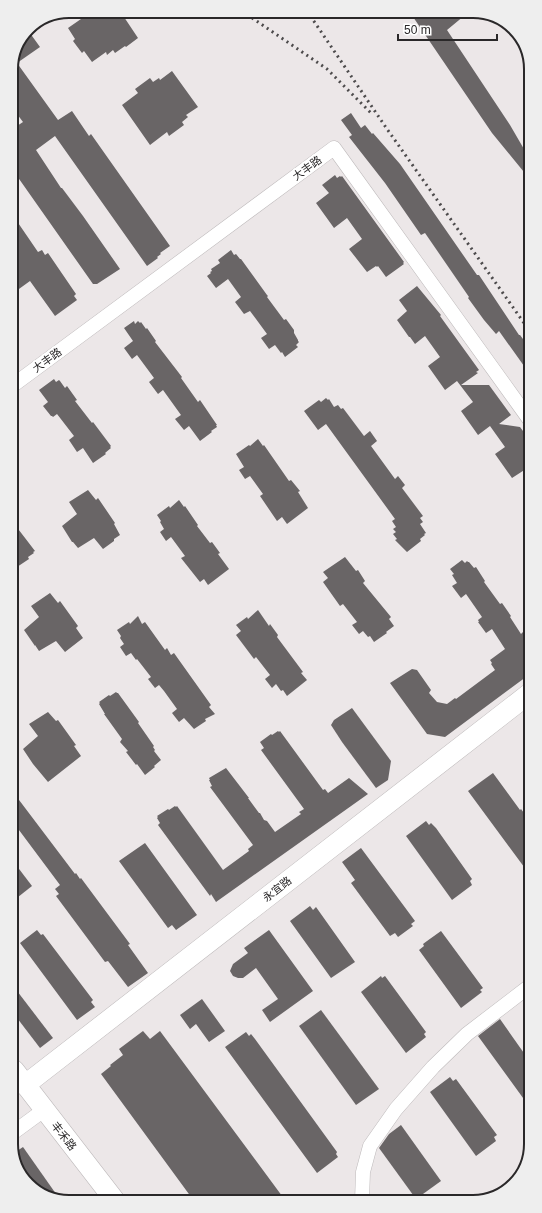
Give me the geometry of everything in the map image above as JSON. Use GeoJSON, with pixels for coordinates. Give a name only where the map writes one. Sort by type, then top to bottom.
{"type":"FeatureCollection","features":[{"type":"Feature","properties":{"kind":"street","name":"大丰路"},"geometry":{"type":"LineString","coordinates":[[18,382],[334,148],[524,412]]}},
{"type":"Feature","properties":{"kind":"street","name":"永宜路"},"geometry":{"type":"LineString","coordinates":[[20,1077],[524,698]]}},
{"type":"Feature","properties":{"kind":"street"},"geometry":{"type":"LineString","coordinates":[[362,1195],[363,1172],[370,1146],[396,1109],[432,1067],[467,1034],[524,990]]}},
{"type":"Feature","properties":{"kind":"street","name":"丰禾路"},"geometry":{"type":"LineString","coordinates":[[20,1077],[111,1195]]}},
{"type":"Feature","properties":{"kind":"street"},"geometry":{"type":"LineString","coordinates":[[18,1129],[44,1110]]}},
{"type":"Feature","properties":{"kind":"building"},"geometry":{"type":"Polygon","coordinates":[[[80,18],[125,18],[138,38],[115,53],[113,50],[107,55],[106,52],[92,62],[84,51],[82,53],[73,41],[75,39],[68,28],[80,18]]]}},
{"type":"Feature","properties":{"kind":"building"},"geometry":{"type":"Polygon","coordinates":[[[414,18],[462,18],[447,30],[510,125],[524,149],[524,172],[492,133],[414,18]]]}},
{"type":"Feature","properties":{"kind":"building"},"geometry":{"type":"Polygon","coordinates":[[[31,35],[40,47],[19,62],[22,49],[31,35]]]}},
{"type":"Feature","properties":{"kind":"building"},"geometry":{"type":"Polygon","coordinates":[[[18,65],[58,120],[72,111],[89,136],[91,134],[170,246],[160,253],[161,254],[157,257],[158,258],[147,266],[55,136],[36,150],[61,188],[83,216],[120,269],[97,284],[93,284],[18,177],[18,125],[23,122],[18,115],[18,65]]]}},
{"type":"Feature","properties":{"kind":"building"},"geometry":{"type":"Polygon","coordinates":[[[172,71],[198,107],[186,115],[188,117],[182,122],[184,125],[169,136],[167,132],[150,145],[122,105],[138,93],[135,89],[150,78],[153,82],[159,78],[160,80],[172,71]]]}},
{"type":"Feature","properties":{"kind":"building"},"geometry":{"type":"Polygon","coordinates":[[[351,113],[361,128],[365,125],[400,164],[524,340],[524,366],[499,331],[496,334],[484,320],[425,233],[421,235],[385,183],[349,137],[352,135],[341,120],[351,113]]]}},
{"type":"Feature","properties":{"kind":"building"},"geometry":{"type":"Polygon","coordinates":[[[335,175],[337,178],[342,176],[404,262],[404,264],[386,277],[378,266],[367,272],[349,249],[362,239],[347,218],[334,228],[316,203],[329,193],[322,185],[335,175]]]}},
{"type":"Feature","properties":{"kind":"building"},"geometry":{"type":"Polygon","coordinates":[[[18,223],[38,252],[42,250],[45,255],[48,253],[76,294],[74,296],[77,300],[55,316],[30,281],[18,290],[18,223]]]}},
{"type":"Feature","properties":{"kind":"building"},"geometry":{"type":"Polygon","coordinates":[[[231,250],[234,255],[236,254],[241,259],[284,320],[286,319],[294,330],[299,342],[296,345],[298,347],[285,357],[275,345],[269,349],[261,338],[267,334],[250,311],[244,314],[235,302],[241,297],[228,279],[216,288],[207,276],[211,273],[211,269],[220,263],[218,260],[231,250]]]}},
{"type":"Feature","properties":{"kind":"building"},"geometry":{"type":"Polygon","coordinates":[[[417,286],[441,315],[440,316],[479,370],[476,372],[478,373],[461,385],[489,385],[511,415],[499,424],[520,427],[524,432],[524,470],[512,478],[495,454],[505,447],[490,426],[478,435],[461,411],[473,402],[457,381],[445,390],[428,366],[440,357],[425,336],[415,344],[397,320],[407,311],[399,300],[417,286]]]}},
{"type":"Feature","properties":{"kind":"building"},"geometry":{"type":"Polygon","coordinates":[[[134,321],[135,324],[138,321],[140,323],[141,322],[146,329],[147,328],[156,341],[155,342],[182,377],[181,378],[198,402],[200,400],[217,425],[217,427],[211,431],[212,432],[200,441],[189,426],[184,430],[175,419],[181,415],[163,390],[158,394],[149,382],[154,378],[137,355],[132,359],[124,348],[133,341],[124,328],[134,321]]]}},
{"type":"Feature","properties":{"kind":"building"},"geometry":{"type":"Polygon","coordinates":[[[54,379],[56,382],[59,380],[65,388],[67,386],[77,400],[75,401],[111,446],[111,448],[105,453],[106,454],[93,463],[83,448],[77,452],[69,440],[74,436],[57,414],[53,417],[51,416],[43,406],[48,402],[39,390],[54,379]]]}},
{"type":"Feature","properties":{"kind":"building"},"geometry":{"type":"Polygon","coordinates":[[[326,398],[328,400],[329,399],[334,407],[338,405],[341,409],[343,408],[364,436],[370,431],[377,441],[371,446],[395,479],[398,476],[405,485],[402,488],[423,516],[420,518],[423,522],[420,524],[426,533],[420,539],[421,541],[407,552],[395,540],[397,539],[393,534],[396,532],[393,529],[396,527],[392,521],[395,519],[326,424],[318,430],[304,411],[319,400],[321,402],[326,398]]]}},
{"type":"Feature","properties":{"kind":"building"},"geometry":{"type":"Polygon","coordinates":[[[258,439],[263,446],[264,445],[289,481],[291,480],[300,491],[298,492],[308,508],[287,524],[282,517],[277,521],[260,496],[263,494],[250,476],[245,479],[239,470],[244,467],[236,454],[249,445],[250,446],[258,439]]]}},
{"type":"Feature","properties":{"kind":"building"},"geometry":{"type":"Polygon","coordinates":[[[88,490],[96,500],[98,498],[115,523],[114,524],[120,535],[103,549],[94,538],[78,548],[72,542],[62,526],[77,514],[69,502],[88,490]]]}},
{"type":"Feature","properties":{"kind":"building"},"geometry":{"type":"Polygon","coordinates":[[[179,500],[184,507],[185,506],[198,525],[197,526],[210,543],[212,542],[220,553],[218,554],[229,569],[208,585],[204,579],[200,582],[181,558],[185,556],[171,537],[166,541],[160,532],[164,529],[157,515],[169,506],[170,508],[179,500]]]}},
{"type":"Feature","properties":{"kind":"building"},"geometry":{"type":"Polygon","coordinates":[[[18,529],[35,551],[28,557],[29,559],[18,566],[18,529]]]}},
{"type":"Feature","properties":{"kind":"building"},"geometry":{"type":"Polygon","coordinates":[[[345,557],[356,571],[358,570],[365,581],[363,583],[391,617],[389,619],[394,626],[374,642],[370,636],[368,637],[363,631],[359,634],[352,625],[357,622],[343,604],[340,606],[323,582],[328,578],[323,572],[345,557]]]}},
{"type":"Feature","properties":{"kind":"building"},"geometry":{"type":"Polygon","coordinates":[[[462,560],[465,563],[467,561],[469,562],[474,568],[476,567],[485,581],[484,582],[511,616],[510,617],[521,634],[523,632],[524,633],[524,678],[445,737],[427,734],[390,683],[412,669],[417,670],[431,690],[429,693],[437,702],[447,704],[495,670],[490,660],[505,649],[492,629],[486,633],[478,622],[478,620],[482,617],[466,594],[461,598],[452,586],[457,583],[452,575],[454,574],[450,569],[462,560]]]}},
{"type":"Feature","properties":{"kind":"building"},"geometry":{"type":"Polygon","coordinates":[[[50,593],[58,603],[60,601],[78,626],[76,628],[83,638],[65,652],[56,641],[39,651],[24,630],[39,617],[31,606],[50,593]]]}},
{"type":"Feature","properties":{"kind":"building"},"geometry":{"type":"Polygon","coordinates":[[[258,610],[269,626],[270,624],[278,635],[277,637],[303,672],[301,673],[307,680],[287,696],[276,684],[272,688],[265,679],[270,675],[256,657],[254,659],[236,635],[241,631],[236,625],[247,617],[248,619],[258,610]]]}},
{"type":"Feature","properties":{"kind":"building"},"geometry":{"type":"Polygon","coordinates":[[[138,616],[142,624],[145,622],[165,650],[167,648],[171,655],[174,653],[211,705],[209,707],[215,714],[205,719],[206,721],[194,729],[184,718],[179,722],[172,713],[177,709],[164,691],[159,685],[155,688],[148,679],[151,677],[137,659],[136,660],[131,653],[126,656],[120,647],[124,644],[117,630],[129,622],[130,624],[138,616]]]}},
{"type":"Feature","properties":{"kind":"building"},"geometry":{"type":"Polygon","coordinates":[[[116,692],[139,722],[138,723],[154,746],[154,751],[161,760],[145,775],[126,752],[128,751],[120,742],[122,739],[104,714],[99,704],[99,702],[116,692]]]}},
{"type":"Feature","properties":{"kind":"building"},"geometry":{"type":"Polygon","coordinates":[[[352,708],[391,761],[388,780],[376,788],[331,725],[334,720],[352,708]]]}},
{"type":"Feature","properties":{"kind":"building"},"geometry":{"type":"Polygon","coordinates":[[[48,712],[56,721],[58,720],[76,745],[74,746],[81,756],[48,782],[23,749],[38,736],[29,724],[48,712]]]}},
{"type":"Feature","properties":{"kind":"building"},"geometry":{"type":"Polygon","coordinates":[[[280,731],[323,790],[325,789],[328,793],[349,778],[368,794],[216,902],[158,825],[160,823],[157,816],[168,809],[169,810],[177,806],[223,870],[249,851],[248,849],[253,845],[210,787],[212,786],[209,778],[226,768],[264,820],[267,821],[275,832],[301,814],[299,812],[304,809],[261,750],[264,748],[260,742],[280,731]]]}},
{"type":"Feature","properties":{"kind":"building"},"geometry":{"type":"Polygon","coordinates":[[[493,773],[520,810],[521,809],[524,813],[524,867],[468,791],[493,773]]]}},
{"type":"Feature","properties":{"kind":"building"},"geometry":{"type":"Polygon","coordinates":[[[18,799],[75,874],[76,873],[80,879],[81,878],[130,944],[128,945],[148,973],[128,987],[108,961],[105,962],[56,896],[59,894],[55,889],[60,885],[18,829],[18,799]]]}},
{"type":"Feature","properties":{"kind":"building"},"geometry":{"type":"Polygon","coordinates":[[[426,821],[429,825],[431,823],[436,828],[472,879],[470,881],[472,885],[452,900],[406,836],[426,821]]]}},
{"type":"Feature","properties":{"kind":"building"},"geometry":{"type":"Polygon","coordinates":[[[145,843],[197,915],[176,930],[172,925],[168,928],[119,861],[145,843]]]}},
{"type":"Feature","properties":{"kind":"building"},"geometry":{"type":"Polygon","coordinates":[[[361,848],[415,921],[411,924],[413,926],[398,937],[395,933],[390,936],[351,883],[355,880],[342,862],[361,848]]]}},
{"type":"Feature","properties":{"kind":"building"},"geometry":{"type":"Polygon","coordinates":[[[18,868],[32,886],[18,897],[18,868]]]}},
{"type":"Feature","properties":{"kind":"building"},"geometry":{"type":"Polygon","coordinates":[[[310,906],[313,910],[316,907],[355,962],[331,978],[290,921],[310,906]]]}},
{"type":"Feature","properties":{"kind":"building"},"geometry":{"type":"Polygon","coordinates":[[[37,930],[41,935],[43,934],[93,1000],[91,1002],[95,1007],[77,1020],[20,943],[37,930]]]}},
{"type":"Feature","properties":{"kind":"building"},"geometry":{"type":"Polygon","coordinates":[[[269,930],[313,991],[270,1022],[262,1010],[278,999],[256,968],[243,978],[233,976],[230,971],[233,964],[248,953],[244,948],[269,930]]]}},
{"type":"Feature","properties":{"kind":"building"},"geometry":{"type":"Polygon","coordinates":[[[441,931],[483,988],[480,990],[482,992],[461,1008],[419,950],[424,946],[423,944],[441,931]]]}},
{"type":"Feature","properties":{"kind":"building"},"geometry":{"type":"Polygon","coordinates":[[[381,976],[382,978],[385,976],[426,1032],[424,1034],[426,1037],[406,1053],[361,992],[381,976]]]}},
{"type":"Feature","properties":{"kind":"building"},"geometry":{"type":"Polygon","coordinates":[[[18,992],[53,1038],[40,1048],[18,1019],[18,992]]]}},
{"type":"Feature","properties":{"kind":"building"},"geometry":{"type":"Polygon","coordinates":[[[202,999],[225,1031],[209,1042],[196,1024],[190,1029],[180,1015],[202,999]]]}},
{"type":"Feature","properties":{"kind":"building"},"geometry":{"type":"Polygon","coordinates":[[[321,1010],[379,1089],[356,1105],[299,1026],[321,1010]]]}},
{"type":"Feature","properties":{"kind":"building"},"geometry":{"type":"Polygon","coordinates":[[[500,1019],[524,1053],[524,1099],[478,1036],[500,1019]]]}},
{"type":"Feature","properties":{"kind":"building"},"geometry":{"type":"Polygon","coordinates":[[[143,1031],[150,1039],[160,1031],[281,1195],[190,1195],[101,1074],[123,1055],[119,1049],[143,1031]]]}},
{"type":"Feature","properties":{"kind":"building"},"geometry":{"type":"Polygon","coordinates":[[[246,1032],[249,1036],[251,1034],[255,1039],[337,1152],[336,1154],[338,1157],[317,1173],[225,1047],[246,1032]]]}},
{"type":"Feature","properties":{"kind":"building"},"geometry":{"type":"Polygon","coordinates":[[[450,1077],[453,1081],[456,1079],[497,1135],[494,1137],[496,1141],[476,1156],[430,1092],[450,1077]]]}},
{"type":"Feature","properties":{"kind":"building"},"geometry":{"type":"Polygon","coordinates":[[[401,1125],[441,1181],[422,1195],[413,1195],[379,1148],[389,1134],[401,1125]]]}},
{"type":"Feature","properties":{"kind":"building"},"geometry":{"type":"Polygon","coordinates":[[[23,1147],[55,1193],[43,1188],[33,1180],[23,1167],[18,1150],[23,1147]]]}},
{"type":"Feature","properties":{"kind":"railway"},"geometry":{"type":"LineString","coordinates":[[252,18],[327,69],[373,115]]}},
{"type":"Feature","properties":{"kind":"railway"},"geometry":{"type":"LineString","coordinates":[[312,18],[387,129],[524,323]]}}]}
